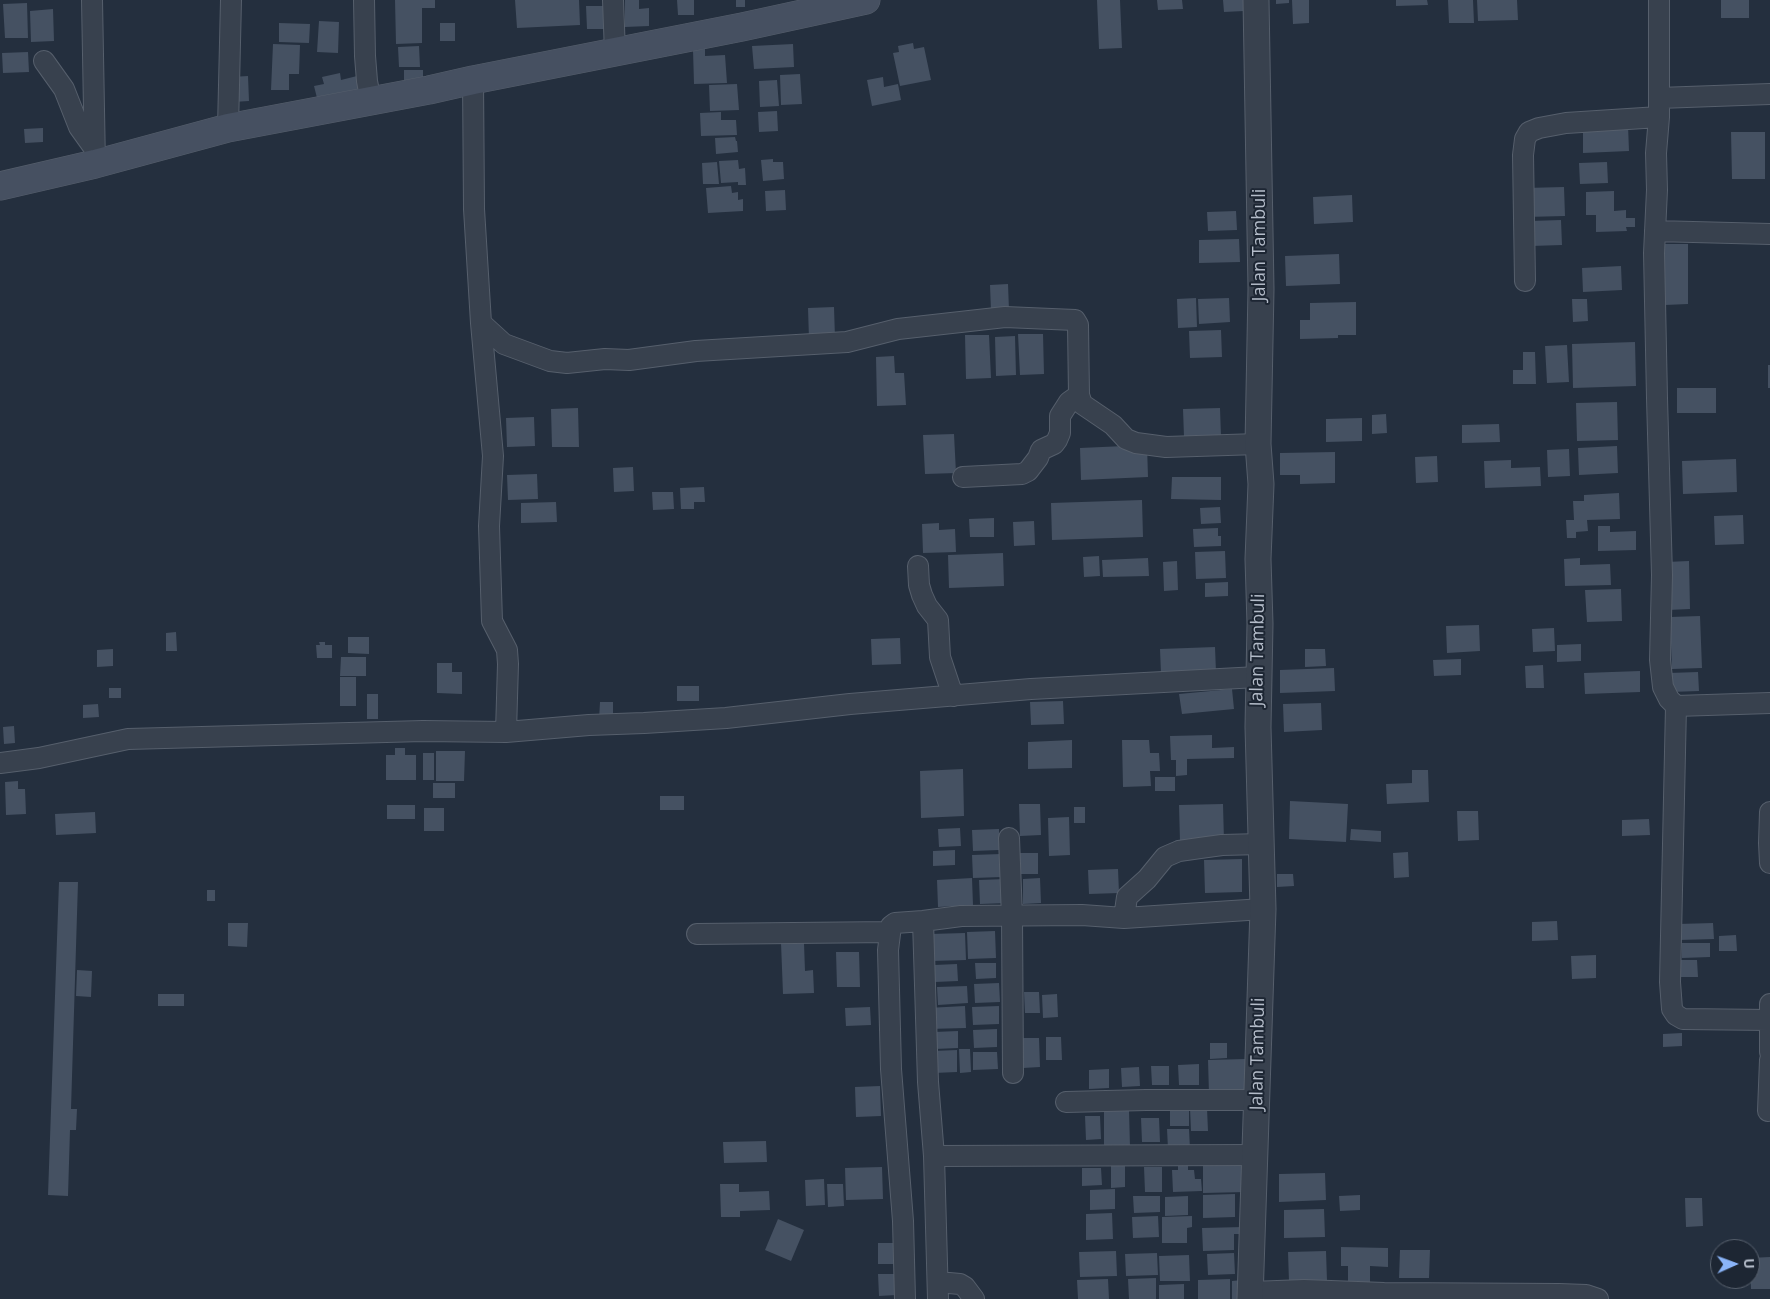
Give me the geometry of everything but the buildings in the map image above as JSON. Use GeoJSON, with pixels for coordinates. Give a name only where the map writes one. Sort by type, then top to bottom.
{"type":"FeatureCollection","features":[{"type":"Feature","properties":{"kind":"main road"},"geometry":{"type":"LineString","coordinates":[[0,186],[95,156],[228,128],[371,102],[615,53],[866,0]]}},
{"type":"Feature","properties":{"kind":"street"},"geometry":{"type":"LineString","coordinates":[[92,0],[95,156]]}},
{"type":"Feature","properties":{"kind":"street"},"geometry":{"type":"LineString","coordinates":[[228,128],[231,0]]}},
{"type":"Feature","properties":{"kind":"street"},"geometry":{"type":"LineString","coordinates":[[364,0],[367,80],[371,102]]}},
{"type":"Feature","properties":{"kind":"street"},"geometry":{"type":"LineString","coordinates":[[613,0],[615,53]]}},
{"type":"Feature","properties":{"kind":"street","name":"Jalan Tambuli"},"geometry":{"type":"LineString","coordinates":[[1250,1295],[1256,1155],[1262,909],[1258,677],[1260,624],[1258,559],[1261,484],[1258,444],[1261,289],[1256,0]]}},
{"type":"Feature","properties":{"kind":"street"},"geometry":{"type":"LineString","coordinates":[[1659,0],[1659,108],[1656,153],[1655,232],[1662,575],[1660,660],[1663,687],[1669,699],[1676,706],[1770,704]]}},
{"type":"Feature","properties":{"kind":"street"},"geometry":{"type":"LineString","coordinates":[[44,61],[64,89],[79,127],[95,156]]}},
{"type":"Feature","properties":{"kind":"street"},"geometry":{"type":"LineString","coordinates":[[473,80],[474,209],[481,323],[493,456],[489,526],[492,621],[507,650],[506,732]]}},
{"type":"Feature","properties":{"kind":"street"},"geometry":{"type":"LineString","coordinates":[[1525,281],[1523,155],[1525,139],[1529,132],[1539,128],[1566,123],[1659,108],[1770,94]]}},
{"type":"Feature","properties":{"kind":"street"},"geometry":{"type":"LineString","coordinates":[[1655,232],[1770,234]]}},
{"type":"Feature","properties":{"kind":"street"},"geometry":{"type":"LineString","coordinates":[[481,323],[504,344],[550,361],[567,364],[605,359],[630,360],[696,351],[848,342],[898,329],[1006,317],[1075,320],[1078,326],[1079,395],[1082,404],[1113,425],[1126,439],[1136,443],[1179,447],[1258,444]]}},
{"type":"Feature","properties":{"kind":"street"},"geometry":{"type":"LineString","coordinates":[[963,477],[1022,474],[1028,471],[1038,458],[1041,450],[1054,444],[1057,440],[1060,433],[1060,416],[1064,408],[1079,395]]}},
{"type":"Feature","properties":{"kind":"street"},"geometry":{"type":"LineString","coordinates":[[918,566],[919,585],[922,595],[927,606],[938,620],[940,658],[953,696]]}},
{"type":"Feature","properties":{"kind":"street"},"geometry":{"type":"LineString","coordinates":[[0,764],[128,739],[423,731],[506,732],[589,725],[726,718],[850,704],[1031,690],[1258,677]]}},
{"type":"Feature","properties":{"kind":"street"},"geometry":{"type":"LineString","coordinates":[[1676,706],[1670,982],[1672,1009],[1676,1015],[1683,1019],[1769,1012],[1770,1052]]}},
{"type":"Feature","properties":{"kind":"street"},"geometry":{"type":"LineString","coordinates":[[1770,812],[1770,863]]}},
{"type":"Feature","properties":{"kind":"street"},"geometry":{"type":"LineString","coordinates":[[1009,838],[1012,917],[1013,1073]]}},
{"type":"Feature","properties":{"kind":"street"},"geometry":{"type":"LineString","coordinates":[[1124,918],[1127,897],[1147,879],[1165,858],[1179,851],[1222,845],[1261,844]]}},
{"type":"Feature","properties":{"kind":"street"},"geometry":{"type":"LineString","coordinates":[[905,1299],[903,1221],[891,1069],[888,950],[891,926],[895,923],[962,916],[1082,915],[1124,918],[1262,909]]}},
{"type":"Feature","properties":{"kind":"street"},"geometry":{"type":"LineString","coordinates":[[923,921],[928,1082],[934,1156],[938,1290],[960,1284],[965,1287],[974,1299]]}},
{"type":"Feature","properties":{"kind":"street"},"geometry":{"type":"LineString","coordinates":[[697,934],[890,932]]}},
{"type":"Feature","properties":{"kind":"street"},"geometry":{"type":"LineString","coordinates":[[1768,1111],[1770,1060]]}},
{"type":"Feature","properties":{"kind":"street"},"geometry":{"type":"LineString","coordinates":[[1066,1102],[1257,1100]]}},
{"type":"Feature","properties":{"kind":"street"},"geometry":{"type":"LineString","coordinates":[[934,1156],[1256,1155]]}},
{"type":"Feature","properties":{"kind":"street"},"geometry":{"type":"LineString","coordinates":[[1250,1295],[1304,1290],[1384,1293],[1559,1294],[1586,1295],[1598,1299]]}}]}
